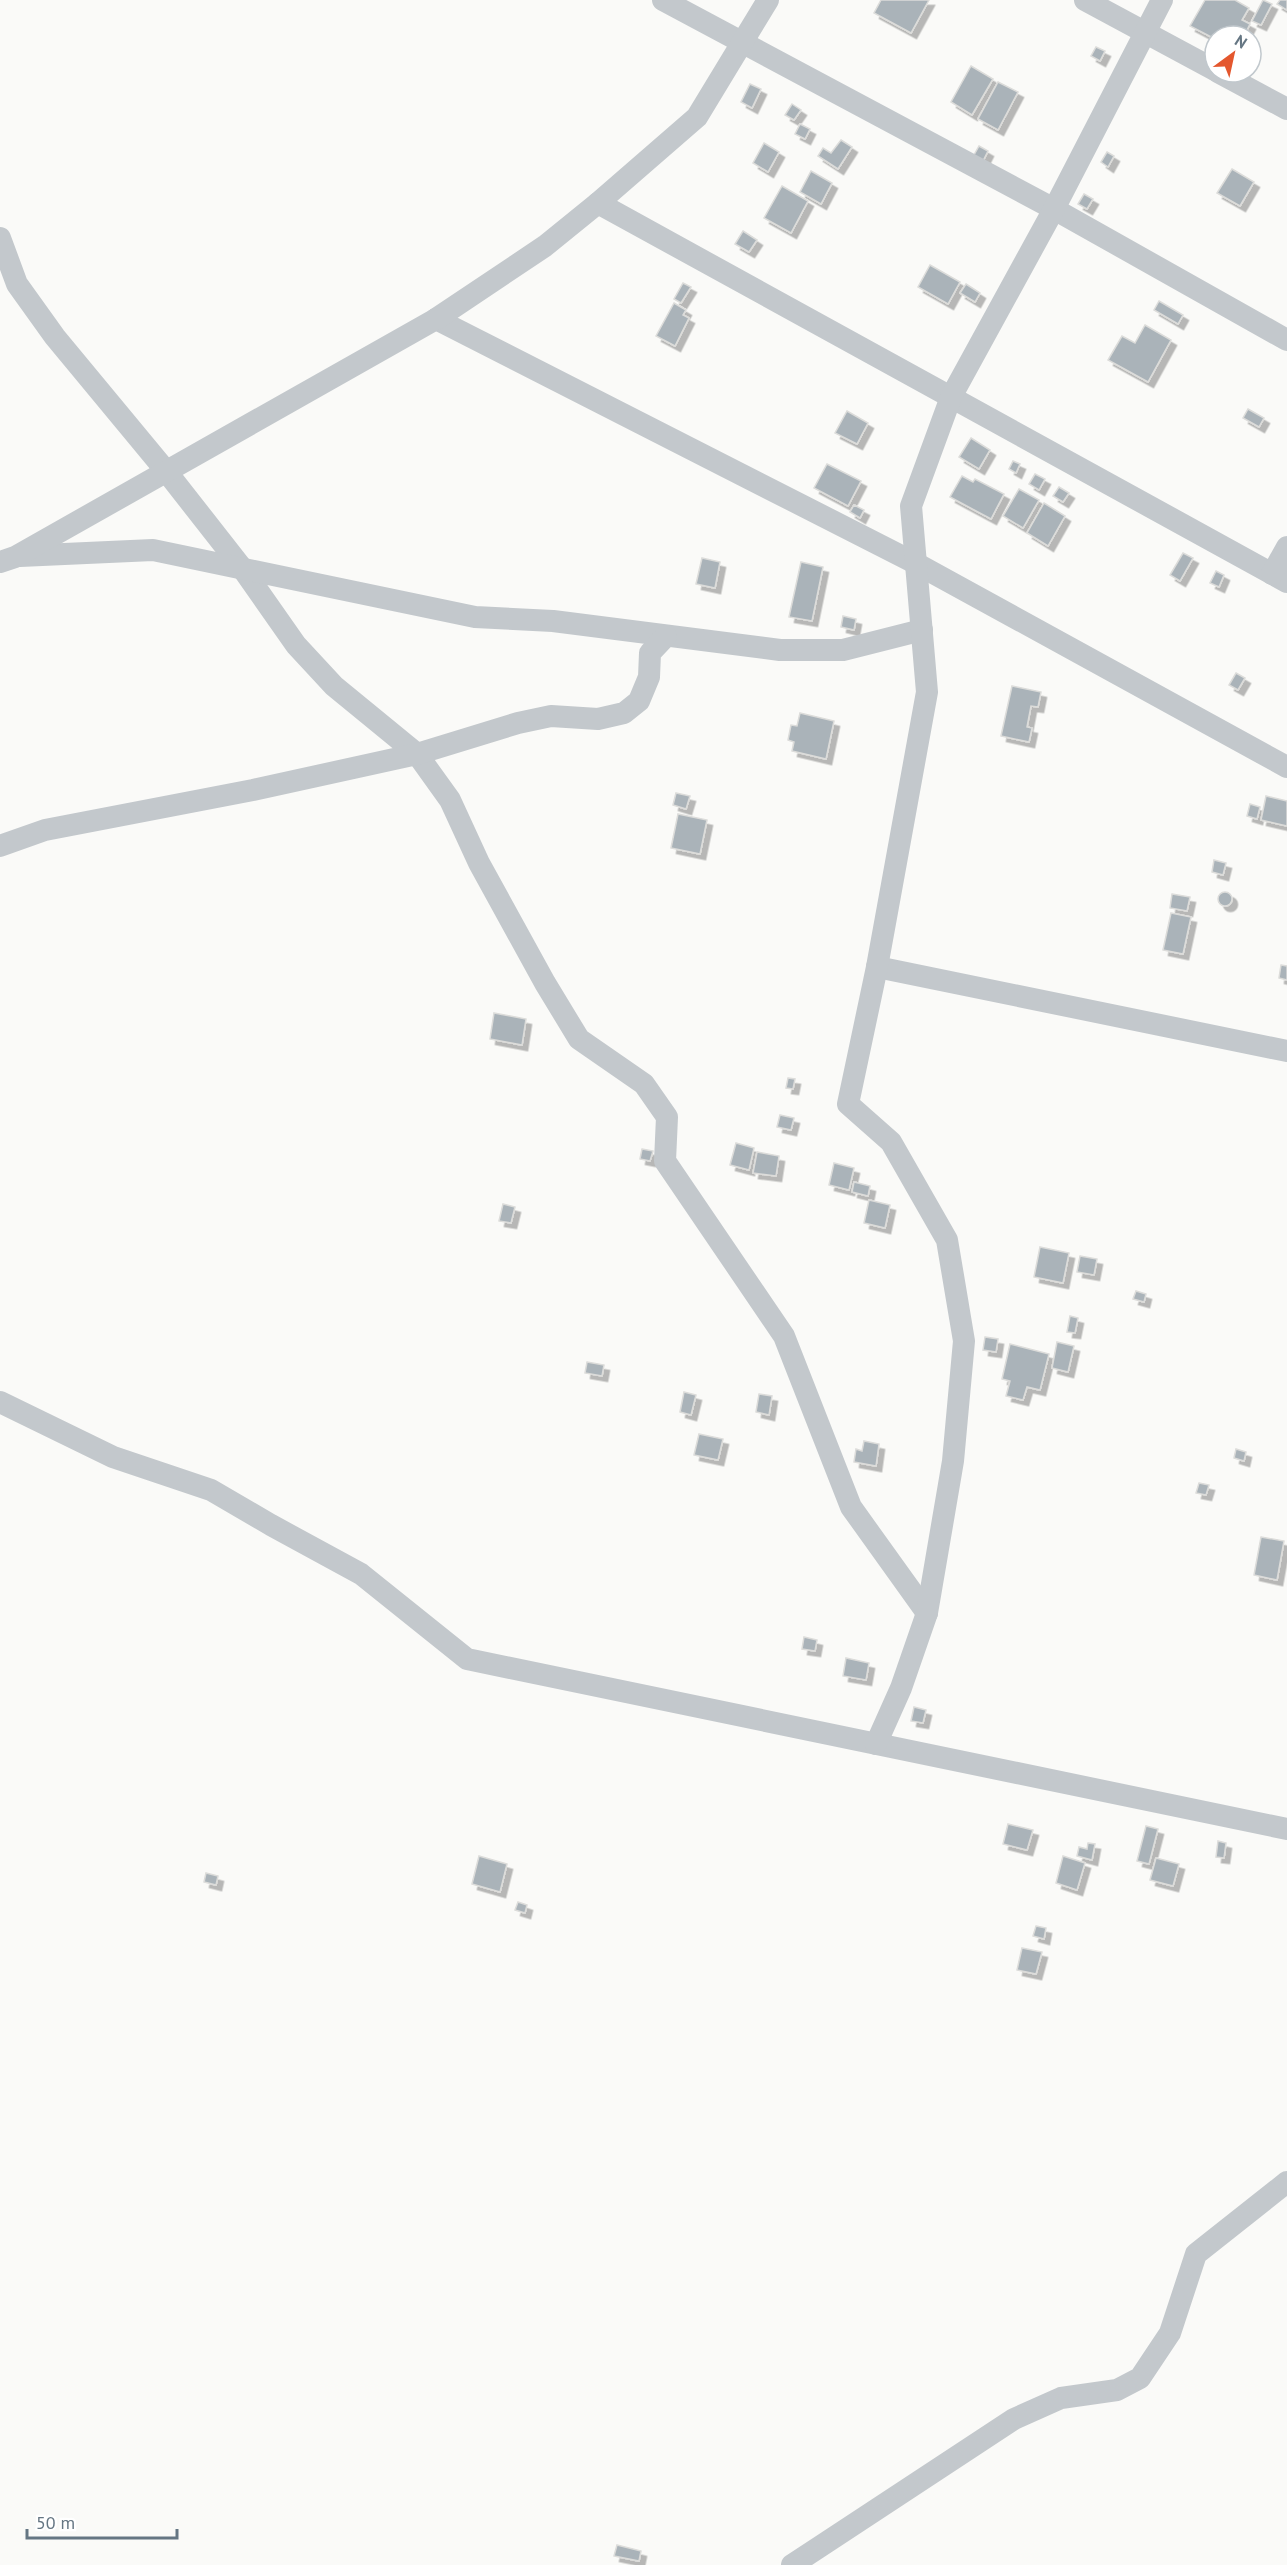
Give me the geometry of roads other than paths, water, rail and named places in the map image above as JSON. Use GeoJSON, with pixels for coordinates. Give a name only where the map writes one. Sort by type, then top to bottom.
{"type":"FeatureCollection","features":[{"type":"Feature","properties":{"kind":"street"},"geometry":{"type":"LineString","coordinates":[[663,0],[1054,209],[1287,340]]}},
{"type":"Feature","properties":{"kind":"street"},"geometry":{"type":"LineString","coordinates":[[8,559],[436,319],[545,246],[697,117],[768,0]]}},
{"type":"Feature","properties":{"kind":"street"},"geometry":{"type":"LineString","coordinates":[[1085,0],[1203,64]]}},
{"type":"Feature","properties":{"kind":"street"},"geometry":{"type":"LineString","coordinates":[[876,1744],[901,1688],[927,1613],[952,1461],[964,1341],[947,1240],[891,1142],[848,1104],[877,967],[927,692],[911,506],[951,397],[1054,209],[1162,0]]}},
{"type":"Feature","properties":{"kind":"street"},"geometry":{"type":"LineString","coordinates":[[1241,84],[1287,109]]}},
{"type":"Feature","properties":{"kind":"street"},"geometry":{"type":"LineString","coordinates":[[598,203],[1280,578],[1287,547]]}},
{"type":"Feature","properties":{"kind":"street"},"geometry":{"type":"LineString","coordinates":[[0,238],[17,284],[55,337],[166,471],[242,568],[296,645],[334,686],[417,754],[450,800],[479,863],[544,983],[579,1039],[644,1084],[667,1117],[665,1161],[784,1336],[851,1507],[927,1613]]}},
{"type":"Feature","properties":{"kind":"street"},"geometry":{"type":"LineString","coordinates":[[436,319],[917,564],[1287,767]]}},
{"type":"Feature","properties":{"kind":"street"},"geometry":{"type":"LineString","coordinates":[[8,559],[153,550],[475,617],[553,621],[780,650],[843,650],[922,630]]}},
{"type":"Feature","properties":{"kind":"street"},"geometry":{"type":"LineString","coordinates":[[0,846],[45,830],[253,790],[417,754],[551,716],[598,719],[624,713],[639,701],[649,677],[650,652],[666,636]]}},
{"type":"Feature","properties":{"kind":"street"},"geometry":{"type":"LineString","coordinates":[[877,967],[1287,1051]]}},
{"type":"Feature","properties":{"kind":"street"},"geometry":{"type":"LineString","coordinates":[[0,1402],[113,1457],[211,1490],[361,1574],[467,1659],[1287,1829]]}},
{"type":"Feature","properties":{"kind":"street"},"geometry":{"type":"LineString","coordinates":[[792,2565],[1014,2419],[1061,2398],[1117,2390],[1140,2378],[1170,2334],[1196,2254],[1287,2182]]}}]}
